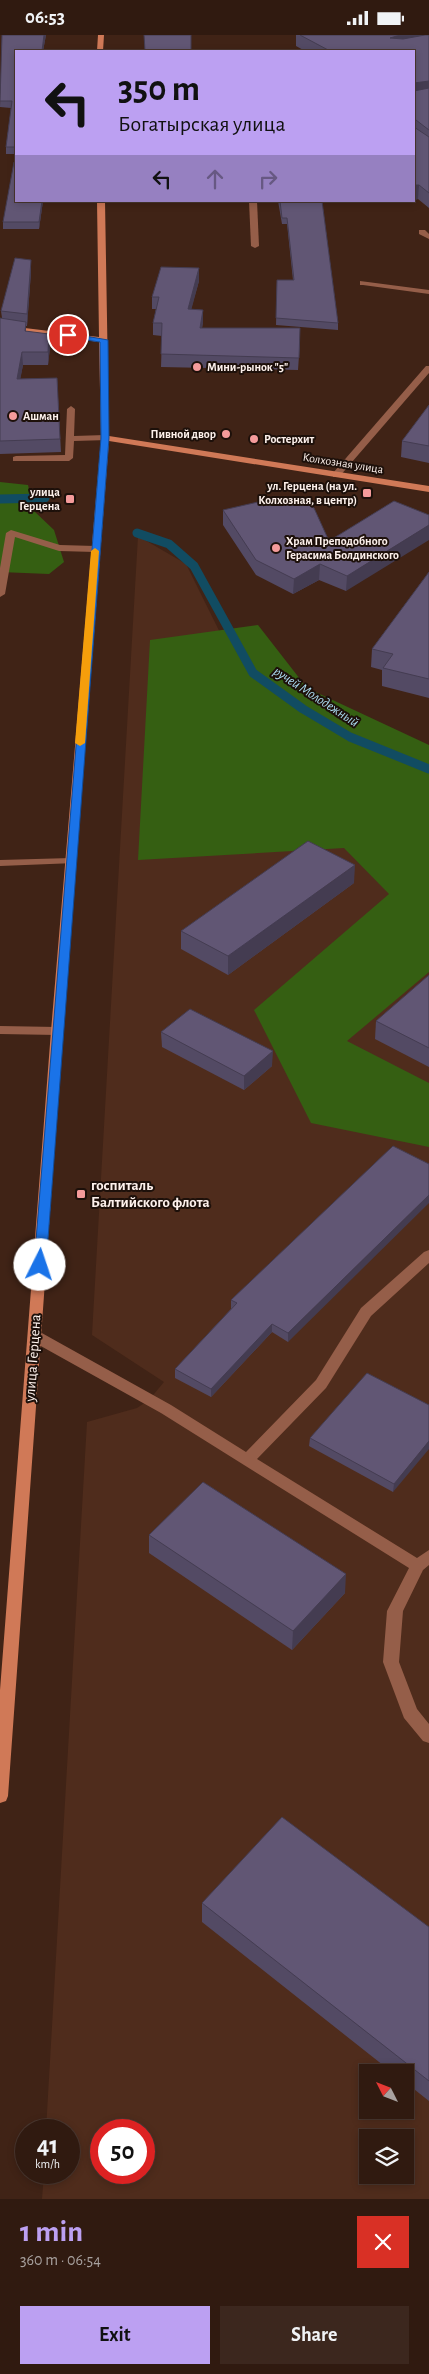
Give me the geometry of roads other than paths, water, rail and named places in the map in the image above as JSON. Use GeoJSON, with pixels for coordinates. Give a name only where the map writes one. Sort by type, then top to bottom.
{"type":"FeatureCollection","features":[{"type":"Feature","properties":{"kind":"main road"},"geometry":{"type":"LineString","coordinates":[[100,50],[101,35]]}},
{"type":"Feature","properties":{"kind":"main road","name":"улица Герцена"},"geometry":{"type":"LineString","coordinates":[[0,1796],[57,1031],[105,438],[101,202]]}},
{"type":"Feature","properties":{"kind":"main road"},"geometry":{"type":"LineString","coordinates":[[0,327],[104,340]]}},
{"type":"Feature","properties":{"kind":"main road","name":"Колхозная улица"},"geometry":{"type":"LineString","coordinates":[[105,438],[429,489]]}},
{"type":"Feature","properties":{"kind":"lane"},"geometry":{"type":"LineString","coordinates":[[254,202],[255,246]]}},
{"type":"Feature","properties":{"kind":"lane"},"geometry":{"type":"LineString","coordinates":[[363,283],[429,292]]}},
{"type":"Feature","properties":{"kind":"lane"},"geometry":{"type":"LineString","coordinates":[[336,475],[429,368]]}},
{"type":"Feature","properties":{"kind":"lane"},"geometry":{"type":"LineString","coordinates":[[16,459],[69,458],[72,409]]}},
{"type":"Feature","properties":{"kind":"lane"},"geometry":{"type":"LineString","coordinates":[[71,439],[105,438]]}},
{"type":"Feature","properties":{"kind":"lane"},"geometry":{"type":"LineString","coordinates":[[0,528],[59,548],[95,549]]}},
{"type":"Feature","properties":{"kind":"lane"},"geometry":{"type":"LineString","coordinates":[[0,594],[11,533]]}},
{"type":"Feature","properties":{"kind":"lane"},"geometry":{"type":"LineString","coordinates":[[0,863],[71,861]]}},
{"type":"Feature","properties":{"kind":"lane"},"geometry":{"type":"LineString","coordinates":[[0,1030],[57,1031]]}},
{"type":"Feature","properties":{"kind":"lane"},"geometry":{"type":"LineString","coordinates":[[247,1460],[321,1384],[366,1312],[429,1255]]}},
{"type":"Feature","properties":{"kind":"lane"},"geometry":{"type":"LineString","coordinates":[[35,1336],[166,1409],[247,1460],[423,1561],[395,1611],[392,1661],[410,1713],[429,1736]]}},
{"type":"Feature","properties":{"kind":"waterway","name":"ручей Молодежный"},"geometry":{"type":"LineString","coordinates":[[0,499],[45,498]]}},
{"type":"Feature","properties":{"kind":"waterway","name":"ручей Молодежный"},"geometry":{"type":"LineString","coordinates":[[137,533],[169,544],[194,566],[253,673],[303,709],[350,737],[429,769]]}},
{"type":"Feature","properties":{"kind":"place","name":"Мини-рынок \"5\""},"geometry":{"type":"Point","coordinates":[197,367]}},
{"type":"Feature","properties":{"kind":"place","name":"Ашман"},"geometry":{"type":"Point","coordinates":[13,416]}},
{"type":"Feature","properties":{"kind":"place","name":"Пивной двор"},"geometry":{"type":"Point","coordinates":[226,434]}},
{"type":"Feature","properties":{"kind":"place","name":"Ростерхит"},"geometry":{"type":"Point","coordinates":[254,439]}},
{"type":"Feature","properties":{"kind":"place","name":"ул. Герцена (на ул. Колхозная, в центр)"},"geometry":{"type":"Point","coordinates":[367,493]}},
{"type":"Feature","properties":{"kind":"place","name":"улица Герцена"},"geometry":{"type":"Point","coordinates":[70,499]}},
{"type":"Feature","properties":{"kind":"place","name":"Храм Преподобного Герасима Болдинского"},"geometry":{"type":"Point","coordinates":[276,548]}},
{"type":"Feature","properties":{"kind":"place","name":"госпиталь Балтийского флота"},"geometry":{"type":"Point","coordinates":[81,1194]}}]}
